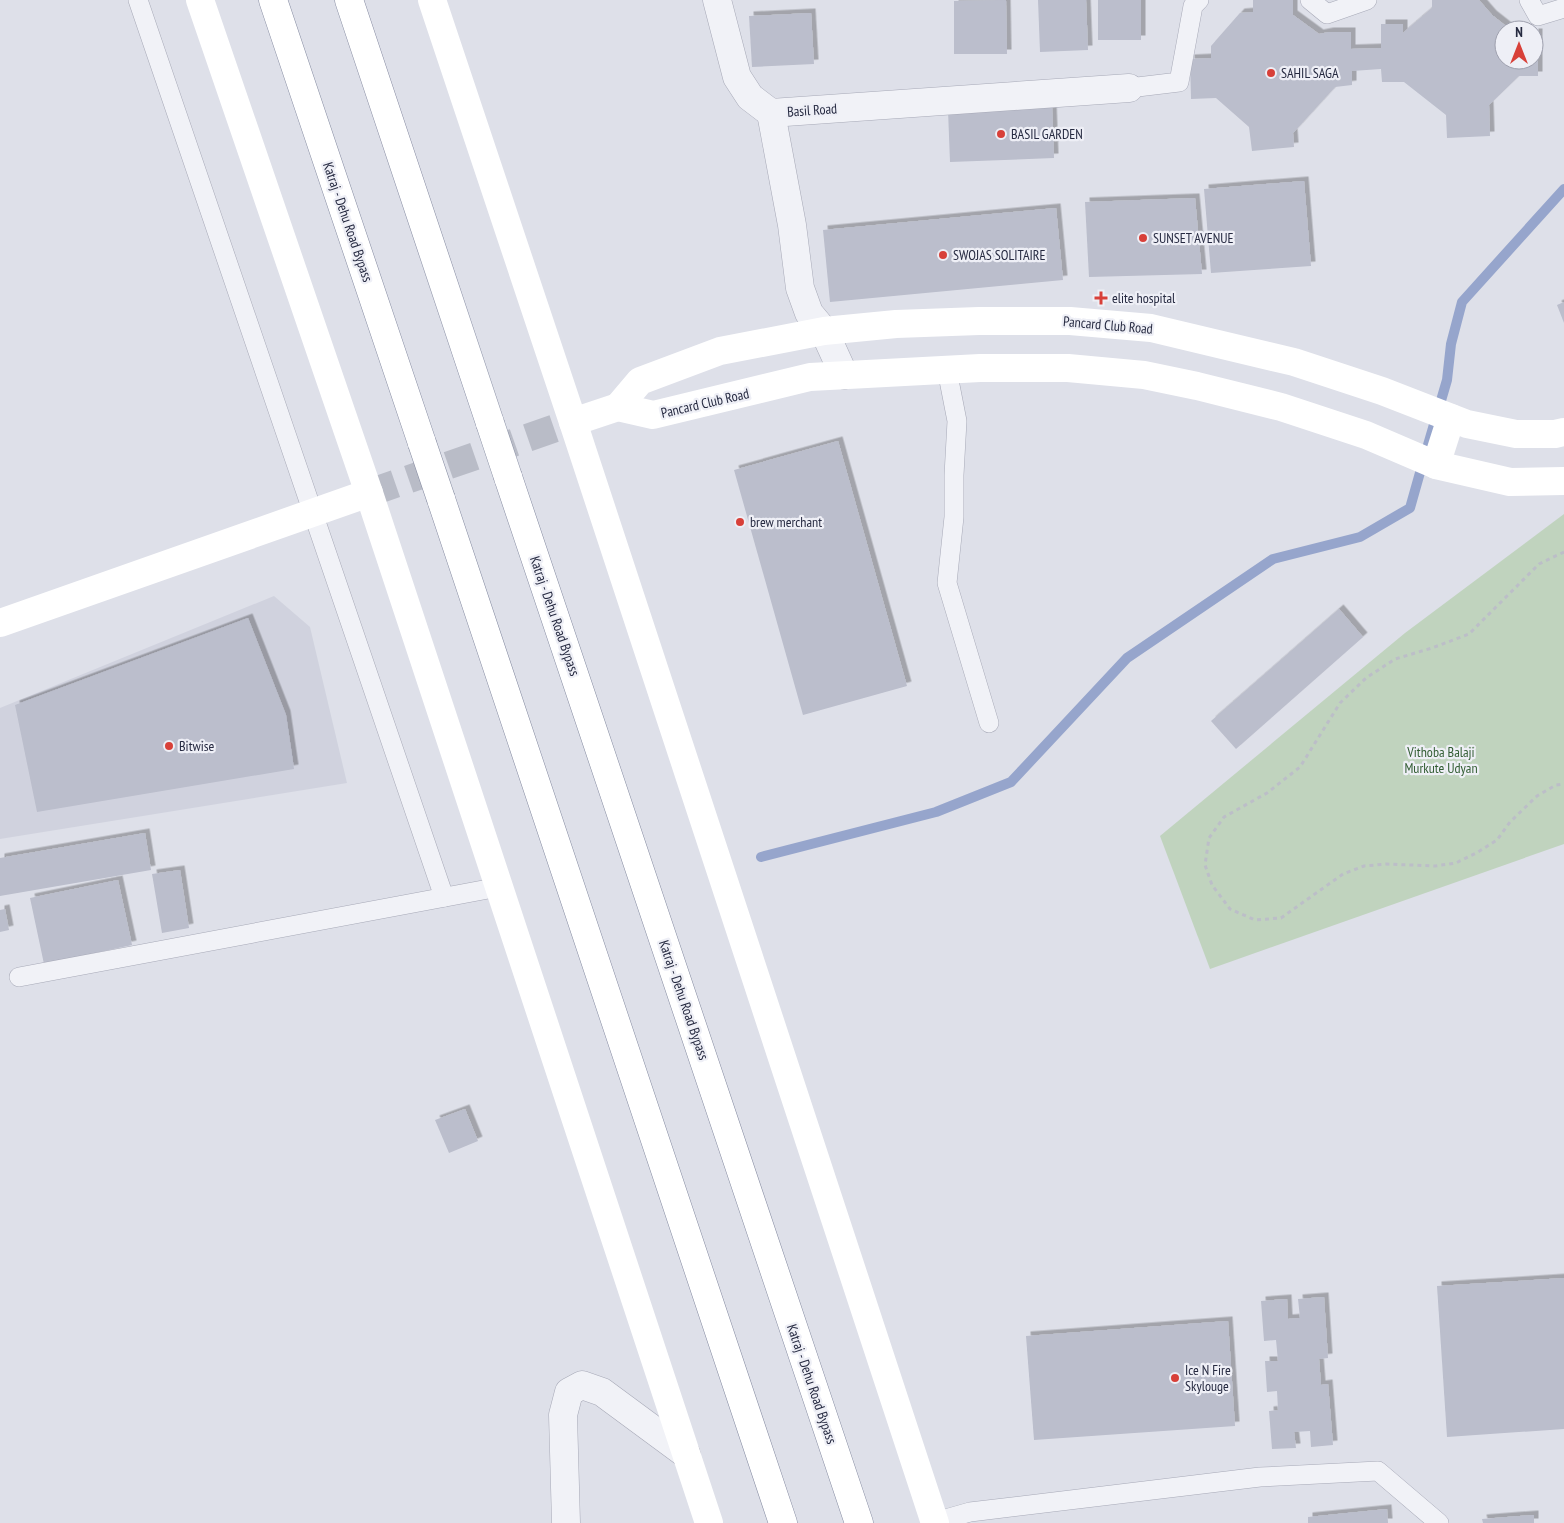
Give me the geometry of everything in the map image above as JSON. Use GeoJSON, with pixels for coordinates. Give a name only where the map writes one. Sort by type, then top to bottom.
{"type":"FeatureCollection","features":[{"type":"Feature","properties":{"kind":"main road"},"geometry":{"type":"LineString","coordinates":[[200,0],[369,493],[709,1523]]}},
{"type":"Feature","properties":{"kind":"main road","name":"Katraj - Dehu Road Bypass"},"geometry":{"type":"LineString","coordinates":[[273,0],[784,1523]]}},
{"type":"Feature","properties":{"kind":"main road","name":"Katraj - Dehu Road Bypass"},"geometry":{"type":"LineString","coordinates":[[349,0],[859,1523]]}},
{"type":"Feature","properties":{"kind":"main road"},"geometry":{"type":"LineString","coordinates":[[432,0],[935,1522]]}},
{"type":"Feature","properties":{"kind":"main road","name":"Pancard Club Road"},"geometry":{"type":"LineString","coordinates":[[1436,465],[1366,435],[1281,407],[1144,375],[1068,368],[980,368],[844,375],[810,378],[653,415],[618,407],[640,381],[720,351],[824,331],[896,324],[979,321],[1070,321],[1151,328],[1294,362],[1382,391],[1451,418]]}},
{"type":"Feature","properties":{"kind":"main road"},"geometry":{"type":"LineString","coordinates":[[573,422],[618,407]]}},
{"type":"Feature","properties":{"kind":"main road"},"geometry":{"type":"LineString","coordinates":[[1564,432],[1555,434],[1516,434],[1467,424],[1451,418],[1436,465],[1510,482],[1564,481]]}},
{"type":"Feature","properties":{"kind":"main road"},"geometry":{"type":"LineString","coordinates":[[0,623],[369,493]]}},
{"type":"Feature","properties":{"kind":"street"},"geometry":{"type":"LineString","coordinates":[[717,0],[736,77],[750,97],[771,113]]}},
{"type":"Feature","properties":{"kind":"street","name":"Basil Road"},"geometry":{"type":"LineString","coordinates":[[844,375],[824,331],[809,313],[800,288],[803,223],[771,113],[1128,88]]}},
{"type":"Feature","properties":{"kind":"street"},"geometry":{"type":"LineString","coordinates":[[566,1523],[563,1415],[569,1392],[582,1385],[602,1392],[686,1454]]}},
{"type":"Feature","properties":{"kind":"lane"},"geometry":{"type":"LineString","coordinates":[[138,0],[444,897]]}},
{"type":"Feature","properties":{"kind":"lane"},"geometry":{"type":"LineString","coordinates":[[1128,88],[1179,82],[1193,6],[1199,0]]}},
{"type":"Feature","properties":{"kind":"lane"},"geometry":{"type":"LineString","coordinates":[[1310,0],[1327,14],[1367,0]]}},
{"type":"Feature","properties":{"kind":"lane"},"geometry":{"type":"LineString","coordinates":[[1529,0],[1538,16],[1564,8]]}},
{"type":"Feature","properties":{"kind":"lane"},"geometry":{"type":"LineString","coordinates":[[947,370],[957,421],[954,517],[947,584],[989,723]]}},
{"type":"Feature","properties":{"kind":"lane"},"geometry":{"type":"LineString","coordinates":[[19,977],[499,887]]}},
{"type":"Feature","properties":{"kind":"lane"},"geometry":{"type":"LineString","coordinates":[[935,1522],[970,1512],[1260,1477],[1378,1471],[1439,1523]]}},
{"type":"Feature","properties":{"kind":"path"},"geometry":{"type":"LineString","coordinates":[[1564,552],[1539,564],[1469,634],[1395,659],[1366,678],[1340,703],[1300,768],[1267,793],[1224,817],[1209,838],[1205,865],[1212,885],[1230,909],[1255,920],[1282,918],[1343,874],[1364,866],[1386,864],[1435,866],[1456,863],[1496,840],[1510,822],[1537,796],[1556,785],[1564,784]]}},
{"type":"Feature","properties":{"kind":"shaded area","name":"Bitwise"},"geometry":{"type":"Polygon","coordinates":[[[274,596],[310,627],[347,783],[0,839],[0,708],[274,596]]]}},
{"type":"Feature","properties":{"kind":"green space","name":"Vithoba Balaji Murkute Udyan"},"geometry":{"type":"Polygon","coordinates":[[[1564,514],[1564,844],[1210,969],[1160,836],[1405,633],[1564,514]]]}},
{"type":"Feature","properties":{"kind":"building"},"geometry":{"type":"Polygon","coordinates":[[[1006,0],[1007,54],[954,54],[954,1],[1006,0]]]}},
{"type":"Feature","properties":{"kind":"building"},"geometry":{"type":"Polygon","coordinates":[[[1038,0],[1086,0],[1088,50],[1040,52],[1038,0]]]}},
{"type":"Feature","properties":{"kind":"building"},"geometry":{"type":"Polygon","coordinates":[[[1098,0],[1141,0],[1141,40],[1098,40],[1098,0]]]}},
{"type":"Feature","properties":{"kind":"building","name":"SAHIL SAGA"},"geometry":{"type":"Polygon","coordinates":[[[1253,0],[1293,0],[1293,15],[1319,34],[1351,32],[1351,49],[1381,48],[1381,24],[1403,24],[1403,33],[1432,8],[1432,0],[1479,0],[1498,20],[1494,20],[1494,70],[1538,70],[1538,76],[1519,76],[1489,105],[1490,136],[1447,138],[1446,115],[1404,82],[1382,82],[1381,69],[1352,71],[1352,85],[1335,87],[1293,133],[1294,147],[1252,151],[1249,127],[1216,98],[1191,99],[1190,59],[1211,58],[1211,46],[1240,13],[1253,12],[1253,0]]]}},
{"type":"Feature","properties":{"kind":"building"},"geometry":{"type":"Polygon","coordinates":[[[811,13],[814,64],[752,67],[749,16],[811,13]]]}},
{"type":"Feature","properties":{"kind":"building","name":"BASIL GARDEN"},"geometry":{"type":"Polygon","coordinates":[[[1052,106],[1054,158],[950,162],[948,110],[1052,106]]]}},
{"type":"Feature","properties":{"kind":"building"},"geometry":{"type":"Polygon","coordinates":[[[1304,181],[1311,266],[1211,273],[1204,189],[1304,181]]]}},
{"type":"Feature","properties":{"kind":"building","name":"SUNSET AVENUE"},"geometry":{"type":"Polygon","coordinates":[[[1195,198],[1202,274],[1089,277],[1085,202],[1195,198]]]}},
{"type":"Feature","properties":{"kind":"building","name":"SWOJAS SOLITAIRE"},"geometry":{"type":"Polygon","coordinates":[[[1056,208],[1063,280],[830,302],[823,230],[1056,208]]]}},
{"type":"Feature","properties":{"kind":"building"},"geometry":{"type":"Polygon","coordinates":[[[1564,302],[1564,323],[1557,305],[1564,302]]]}},
{"type":"Feature","properties":{"kind":"building"},"geometry":{"type":"Polygon","coordinates":[[[838,441],[907,686],[803,715],[734,470],[838,441]]]}},
{"type":"Feature","properties":{"kind":"building"},"geometry":{"type":"Polygon","coordinates":[[[1339,609],[1363,637],[1236,749],[1211,721],[1339,609]]]}},
{"type":"Feature","properties":{"kind":"building","name":"Bitwise"},"geometry":{"type":"Polygon","coordinates":[[[248,618],[286,715],[294,769],[37,812],[15,705],[248,618]]]}},
{"type":"Feature","properties":{"kind":"building"},"geometry":{"type":"Polygon","coordinates":[[[145,833],[151,870],[0,896],[0,858],[145,833]]]}},
{"type":"Feature","properties":{"kind":"building"},"geometry":{"type":"Polygon","coordinates":[[[180,870],[189,928],[162,933],[152,874],[180,870]]]}},
{"type":"Feature","properties":{"kind":"building"},"geometry":{"type":"Polygon","coordinates":[[[118,880],[132,945],[44,964],[30,898],[118,880]]]}},
{"type":"Feature","properties":{"kind":"building"},"geometry":{"type":"Polygon","coordinates":[[[5,909],[9,930],[0,932],[0,910],[5,909]]]}},
{"type":"Feature","properties":{"kind":"building"},"geometry":{"type":"Polygon","coordinates":[[[465,1109],[478,1141],[449,1153],[435,1120],[465,1109]]]}},
{"type":"Feature","properties":{"kind":"building"},"geometry":{"type":"Polygon","coordinates":[[[1564,1278],[1564,1429],[1447,1437],[1437,1286],[1564,1278]]]}},
{"type":"Feature","properties":{"kind":"building"},"geometry":{"type":"Polygon","coordinates":[[[1324,1297],[1328,1358],[1319,1359],[1321,1385],[1328,1384],[1333,1445],[1311,1447],[1310,1431],[1294,1432],[1296,1448],[1272,1449],[1269,1411],[1278,1410],[1277,1391],[1267,1392],[1265,1361],[1278,1361],[1276,1340],[1264,1341],[1261,1301],[1287,1299],[1288,1319],[1300,1318],[1298,1299],[1324,1297]]]}},
{"type":"Feature","properties":{"kind":"building"},"geometry":{"type":"Polygon","coordinates":[[[1228,1321],[1235,1426],[1034,1440],[1026,1336],[1228,1321]]]}},
{"type":"Feature","properties":{"kind":"building"},"geometry":{"type":"Polygon","coordinates":[[[1387,1509],[1388,1523],[1308,1523],[1308,1517],[1387,1509]]]}},
{"type":"Feature","properties":{"kind":"building"},"geometry":{"type":"Polygon","coordinates":[[[1534,1515],[1534,1523],[1483,1523],[1482,1519],[1534,1515]]]}},
{"type":"Feature","properties":{"kind":"waterway"},"geometry":{"type":"LineString","coordinates":[[1428,445],[1447,380],[1451,344],[1462,302],[1564,189]]}},
{"type":"Feature","properties":{"kind":"waterway"},"geometry":{"type":"LineString","coordinates":[[761,857],[936,812],[1011,782],[1127,658],[1273,559],[1360,537],[1410,508],[1423,462]]}},
{"type":"Feature","properties":{"kind":"tunnel"},"geometry":{"type":"LineString","coordinates":[[369,493],[573,422]]}},
{"type":"Feature","properties":{"kind":"place","name":"SAHIL SAGA"},"geometry":{"type":"Point","coordinates":[1271,73]}},
{"type":"Feature","properties":{"kind":"place","name":"BASIL GARDEN"},"geometry":{"type":"Point","coordinates":[1001,134]}},
{"type":"Feature","properties":{"kind":"place","name":"SUNSET AVENUE"},"geometry":{"type":"Point","coordinates":[1143,238]}},
{"type":"Feature","properties":{"kind":"place","name":"SWOJAS SOLITAIRE"},"geometry":{"type":"Point","coordinates":[943,255]}},
{"type":"Feature","properties":{"kind":"place","name":"elite hospital"},"geometry":{"type":"Point","coordinates":[1101,298]}},
{"type":"Feature","properties":{"kind":"place","name":"brew merchant"},"geometry":{"type":"Point","coordinates":[740,522]}},
{"type":"Feature","properties":{"kind":"place","name":"Bitwise"},"geometry":{"type":"Point","coordinates":[169,746]}},
{"type":"Feature","properties":{"kind":"place","name":"Ice N Fire Skylouge"},"geometry":{"type":"Point","coordinates":[1175,1378]}}]}
